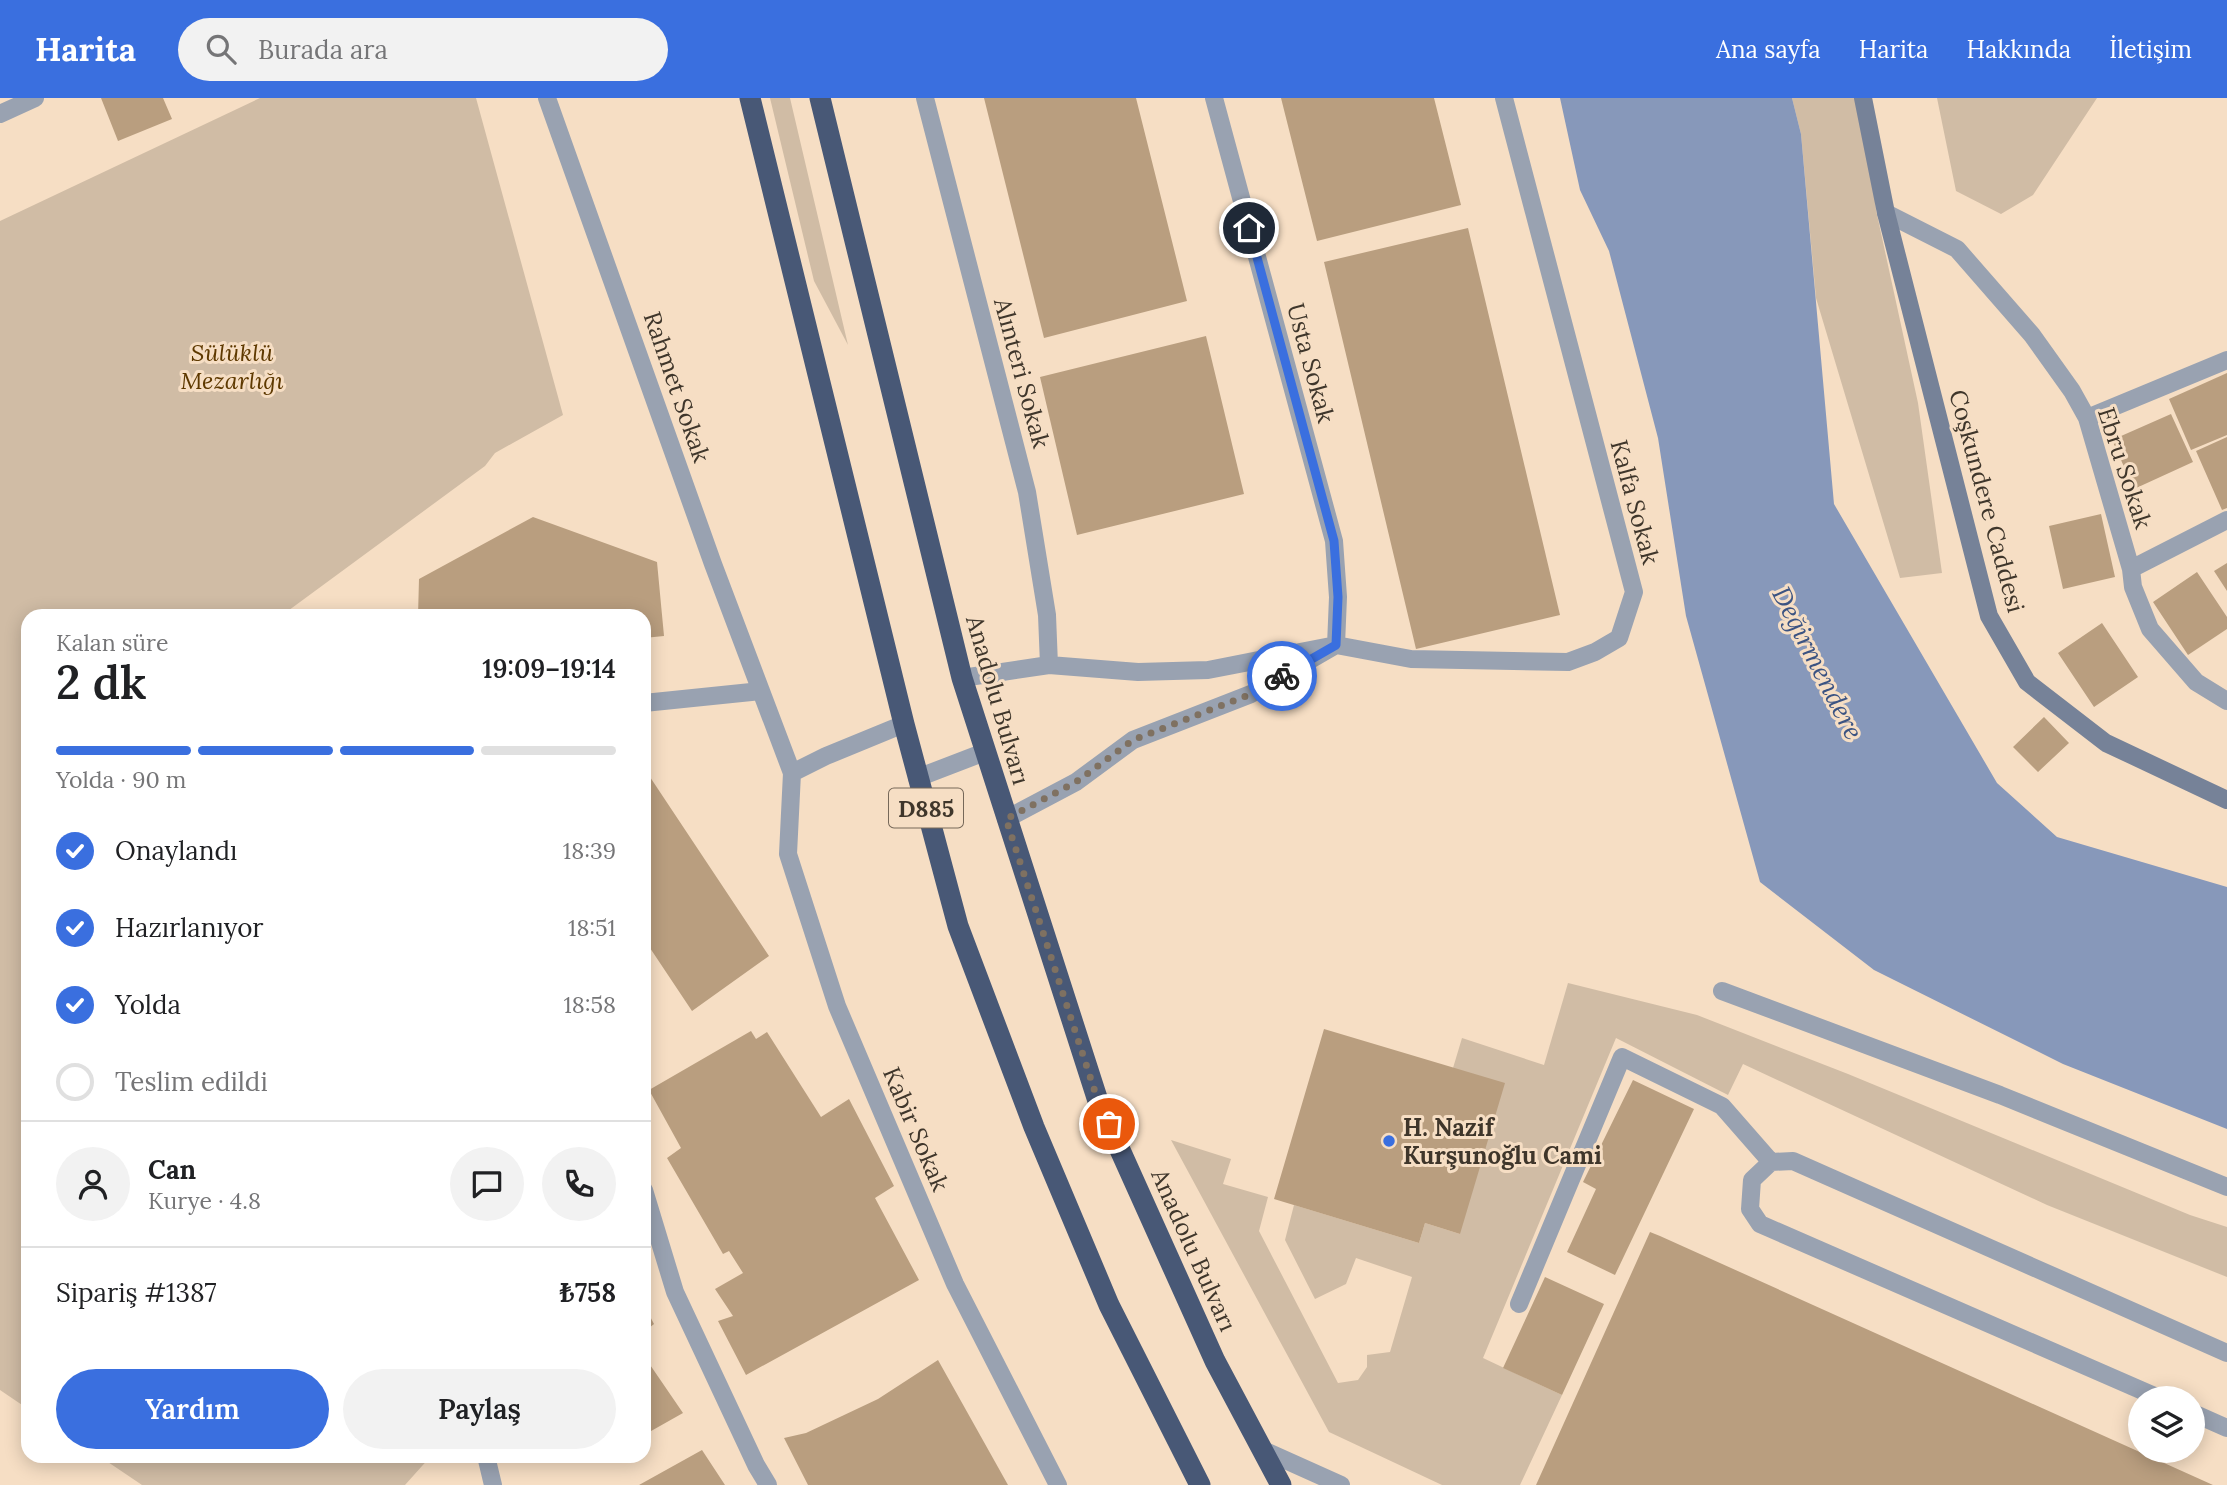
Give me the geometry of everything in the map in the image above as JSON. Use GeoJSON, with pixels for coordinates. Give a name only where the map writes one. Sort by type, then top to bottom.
{"type":"FeatureCollection","features":[{"type":"Feature","properties":{"kind":"highway","name":"D885"},"geometry":{"type":"LineString","coordinates":[[750,98],[917,778],[958,926],[1034,1127],[1110,1305],[1200,1485]]}},
{"type":"Feature","properties":{"kind":"highway","name":"Anadolu Bulvarı"},"geometry":{"type":"LineString","coordinates":[[820,98],[962,678],[1098,1101],[1215,1361],[1281,1485]]}},
{"type":"Feature","properties":{"kind":"street"},"geometry":{"type":"LineString","coordinates":[[0,114],[35,98]]}},
{"type":"Feature","properties":{"kind":"street","name":"Rahmet Sokak"},"geometry":{"type":"LineString","coordinates":[[547,98],[761,691]]}},
{"type":"Feature","properties":{"kind":"street","name":"Alınteri Sokak"},"geometry":{"type":"LineString","coordinates":[[925,98],[1027,492],[1045,593],[1049,665]]}},
{"type":"Feature","properties":{"kind":"street","name":"Usta Sokak"},"geometry":{"type":"LineString","coordinates":[[1214,98],[1334,541],[1338,597],[1336,645]]}},
{"type":"Feature","properties":{"kind":"street","name":"Kalfa Sokak"},"geometry":{"type":"LineString","coordinates":[[962,678],[1049,665],[1138,672],[1208,670],[1336,645],[1411,659],[1568,662],[1595,652],[1619,638],[1634,592],[1504,98]]}},
{"type":"Feature","properties":{"kind":"street","name":"Coşkundere Caddesi"},"geometry":{"type":"LineString","coordinates":[[1863,98],[1886,213],[1989,616],[2027,682],[2106,743],[2227,800]]}},
{"type":"Feature","properties":{"kind":"street","name":"Ebru Sokak"},"geometry":{"type":"LineString","coordinates":[[1886,213],[1957,249],[2032,335],[2072,391],[2087,418],[2131,569],[2133,587],[2150,629],[2196,682],[2227,701]]}},
{"type":"Feature","properties":{"kind":"street"},"geometry":{"type":"LineString","coordinates":[[2087,418],[2227,360]]}},
{"type":"Feature","properties":{"kind":"street"},"geometry":{"type":"LineString","coordinates":[[2131,569],[2227,520]]}},
{"type":"Feature","properties":{"kind":"street"},"geometry":{"type":"LineString","coordinates":[[1006,819],[1076,782],[1133,740],[1251,694],[1336,645]]}},
{"type":"Feature","properties":{"kind":"street"},"geometry":{"type":"LineString","coordinates":[[651,702],[761,691]]}},
{"type":"Feature","properties":{"kind":"street","name":"Kabir Sokak"},"geometry":{"type":"LineString","coordinates":[[761,691],[792,773],[788,855],[837,1006],[955,1284],[1058,1485]]}},
{"type":"Feature","properties":{"kind":"street"},"geometry":{"type":"LineString","coordinates":[[792,773],[904,724]]}},
{"type":"Feature","properties":{"kind":"street"},"geometry":{"type":"LineString","coordinates":[[917,778],[985,752]]}},
{"type":"Feature","properties":{"kind":"street"},"geometry":{"type":"LineString","coordinates":[[1722,991],[2000,1096],[2227,1187]]}},
{"type":"Feature","properties":{"kind":"street"},"geometry":{"type":"LineString","coordinates":[[1519,1304],[1622,1057],[1722,1106],[1771,1163]]}},
{"type":"Feature","properties":{"kind":"street"},"geometry":{"type":"LineString","coordinates":[[2131,1386],[1760,1224],[1750,1209],[1752,1180],[1771,1163],[1793,1161],[2227,1353]]}},
{"type":"Feature","properties":{"kind":"street"},"geometry":{"type":"LineString","coordinates":[[651,1213],[675,1292],[756,1465],[768,1485]]}},
{"type":"Feature","properties":{"kind":"street"},"geometry":{"type":"LineString","coordinates":[[2205,1418],[2227,1428]]}},
{"type":"Feature","properties":{"kind":"street"},"geometry":{"type":"LineString","coordinates":[[1263,1450],[1341,1485]]}},
{"type":"Feature","properties":{"kind":"street"},"geometry":{"type":"LineString","coordinates":[[488,1463],[493,1485]]}},
{"type":"Feature","properties":{"kind":"green space","name":"Sülüklü Mezarlığı"},"geometry":{"type":"Polygon","coordinates":[[[260,98],[476,98],[563,415],[495,453],[485,466],[291,609],[21,609],[21,1404],[0,1390],[0,221],[260,98]]]}},
{"type":"Feature","properties":{"kind":"green space"},"geometry":{"type":"Polygon","coordinates":[[[770,98],[790,98],[848,345],[814,281],[770,98]]]}},
{"type":"Feature","properties":{"kind":"green space"},"geometry":{"type":"Polygon","coordinates":[[[1792,98],[1867,98],[1876,210],[1918,403],[1942,573],[1900,578],[1816,298],[1801,134],[1792,98]]]}},
{"type":"Feature","properties":{"kind":"green space"},"geometry":{"type":"Polygon","coordinates":[[[1937,98],[2097,98],[2033,195],[2001,214],[1956,191],[1937,98]]]}},
{"type":"Feature","properties":{"kind":"green space"},"geometry":{"type":"Polygon","coordinates":[[[1568,983],[1697,1015],[2190,1215],[2227,1227],[2227,1277],[2047,1205],[1743,1064],[1728,1095],[1616,1038],[1483,1358],[1562,1395],[1520,1485],[1442,1485],[1329,1432],[1171,1140],[1231,1159],[1223,1184],[1268,1197],[1259,1231],[1338,1383],[1358,1380],[1367,1367],[1367,1355],[1390,1352],[1412,1277],[1356,1258],[1346,1284],[1315,1299],[1285,1240],[1294,1205],[1419,1243],[1425,1223],[1460,1234],[1453,1068],[1462,1038],[1544,1065],[1568,983]]]}},
{"type":"Feature","properties":{"kind":"green space"},"geometry":{"type":"Polygon","coordinates":[[[109,1463],[425,1463],[405,1485],[142,1485],[109,1463]]]}},
{"type":"Feature","properties":{"kind":"water","name":"Değirmendere"},"geometry":{"type":"Polygon","coordinates":[[[1560,98],[1792,98],[1801,134],[1834,504],[1997,783],[2057,837],[2227,887],[2227,1129],[2063,1064],[1874,970],[1760,882],[1686,616],[1658,438],[1609,251],[1580,190],[1560,98]]]}},
{"type":"Feature","properties":{"kind":"building"},"geometry":{"type":"Polygon","coordinates":[[[101,98],[163,98],[172,119],[118,141],[101,98]]]}},
{"type":"Feature","properties":{"kind":"building"},"geometry":{"type":"Polygon","coordinates":[[[984,98],[1136,98],[1187,301],[1044,338],[984,98]]]}},
{"type":"Feature","properties":{"kind":"building"},"geometry":{"type":"Polygon","coordinates":[[[1281,98],[1434,98],[1461,205],[1317,241],[1281,98]]]}},
{"type":"Feature","properties":{"kind":"building"},"geometry":{"type":"Polygon","coordinates":[[[1468,228],[1560,615],[1416,649],[1324,262],[1468,228]]]}},
{"type":"Feature","properties":{"kind":"building"},"geometry":{"type":"Polygon","coordinates":[[[1206,336],[1244,494],[1077,535],[1040,377],[1206,336]]]}},
{"type":"Feature","properties":{"kind":"building"},"geometry":{"type":"Polygon","coordinates":[[[2227,373],[2227,435],[2191,450],[2169,399],[2227,373]]]}},
{"type":"Feature","properties":{"kind":"building"},"geometry":{"type":"Polygon","coordinates":[[[2171,414],[2193,462],[2134,489],[2112,440],[2171,414]]]}},
{"type":"Feature","properties":{"kind":"building"},"geometry":{"type":"Polygon","coordinates":[[[2227,437],[2227,508],[2222,510],[2196,451],[2227,437]]]}},
{"type":"Feature","properties":{"kind":"building"},"geometry":{"type":"Polygon","coordinates":[[[2101,514],[2115,577],[2063,589],[2049,526],[2101,514]]]}},
{"type":"Feature","properties":{"kind":"building"},"geometry":{"type":"Polygon","coordinates":[[[533,517],[657,562],[664,636],[651,637],[651,609],[418,609],[419,579],[533,517]]]}},
{"type":"Feature","properties":{"kind":"building"},"geometry":{"type":"Polygon","coordinates":[[[2227,563],[2227,591],[2214,571],[2227,563]]]}},
{"type":"Feature","properties":{"kind":"building"},"geometry":{"type":"Polygon","coordinates":[[[2197,572],[2227,617],[2227,629],[2188,655],[2153,602],[2197,572]]]}},
{"type":"Feature","properties":{"kind":"building"},"geometry":{"type":"Polygon","coordinates":[[[2102,623],[2138,677],[2094,707],[2058,653],[2102,623]]]}},
{"type":"Feature","properties":{"kind":"building"},"geometry":{"type":"Polygon","coordinates":[[[2044,717],[2069,743],[2038,772],[2013,747],[2044,717]]]}},
{"type":"Feature","properties":{"kind":"building"},"geometry":{"type":"Polygon","coordinates":[[[651,779],[769,956],[692,1011],[651,950],[651,779]]]}},
{"type":"Feature","properties":{"kind":"building","name":"H. Nazif Kurşunoğlu Cami"},"geometry":{"type":"Polygon","coordinates":[[[1324,1029],[1505,1083],[1460,1234],[1425,1223],[1419,1243],[1274,1199],[1324,1029]]]}},
{"type":"Feature","properties":{"kind":"building"},"geometry":{"type":"Polygon","coordinates":[[[751,1031],[756,1039],[767,1032],[821,1117],[849,1099],[894,1186],[875,1198],[919,1280],[746,1375],[718,1321],[733,1316],[715,1289],[743,1273],[729,1251],[723,1254],[667,1158],[681,1148],[651,1094],[651,1089],[751,1031]]]}},
{"type":"Feature","properties":{"kind":"building"},"geometry":{"type":"Polygon","coordinates":[[[1633,1080],[1694,1109],[1615,1275],[1567,1252],[1596,1189],[1583,1182],[1633,1080]]]}},
{"type":"Feature","properties":{"kind":"building"},"geometry":{"type":"Polygon","coordinates":[[[1650,1232],[2128,1447],[2128,1463],[2164,1463],[2213,1485],[1536,1485],[1650,1232]]]}},
{"type":"Feature","properties":{"kind":"building"},"geometry":{"type":"Polygon","coordinates":[[[1545,1277],[1604,1304],[1562,1395],[1503,1368],[1545,1277]]]}},
{"type":"Feature","properties":{"kind":"building"},"geometry":{"type":"Polygon","coordinates":[[[938,1360],[1008,1485],[808,1485],[784,1438],[806,1433],[878,1399],[938,1360]]]}},
{"type":"Feature","properties":{"kind":"building"},"geometry":{"type":"Polygon","coordinates":[[[651,1366],[683,1413],[651,1431],[651,1366]]]}},
{"type":"Feature","properties":{"kind":"building"},"geometry":{"type":"Polygon","coordinates":[[[702,1450],[725,1485],[639,1485],[702,1450]]]}},
{"type":"Feature","properties":{"kind":"way so far"},"geometry":{"type":"LineString","coordinates":[[1109,1124],[1098,1101],[1006,819],[1076,782],[1133,740],[1251,694],[1282,676]]}},
{"type":"Feature","properties":{"kind":"place","name":"H. Nazif Kurşunoğlu Cami"},"geometry":{"type":"Point","coordinates":[1389,1141]}},
{"type":"Feature","properties":{"kind":"route"},"geometry":{"type":"LineString","coordinates":[[1249,228],[1334,541],[1338,597],[1336,645],[1282,676]]}}]}
